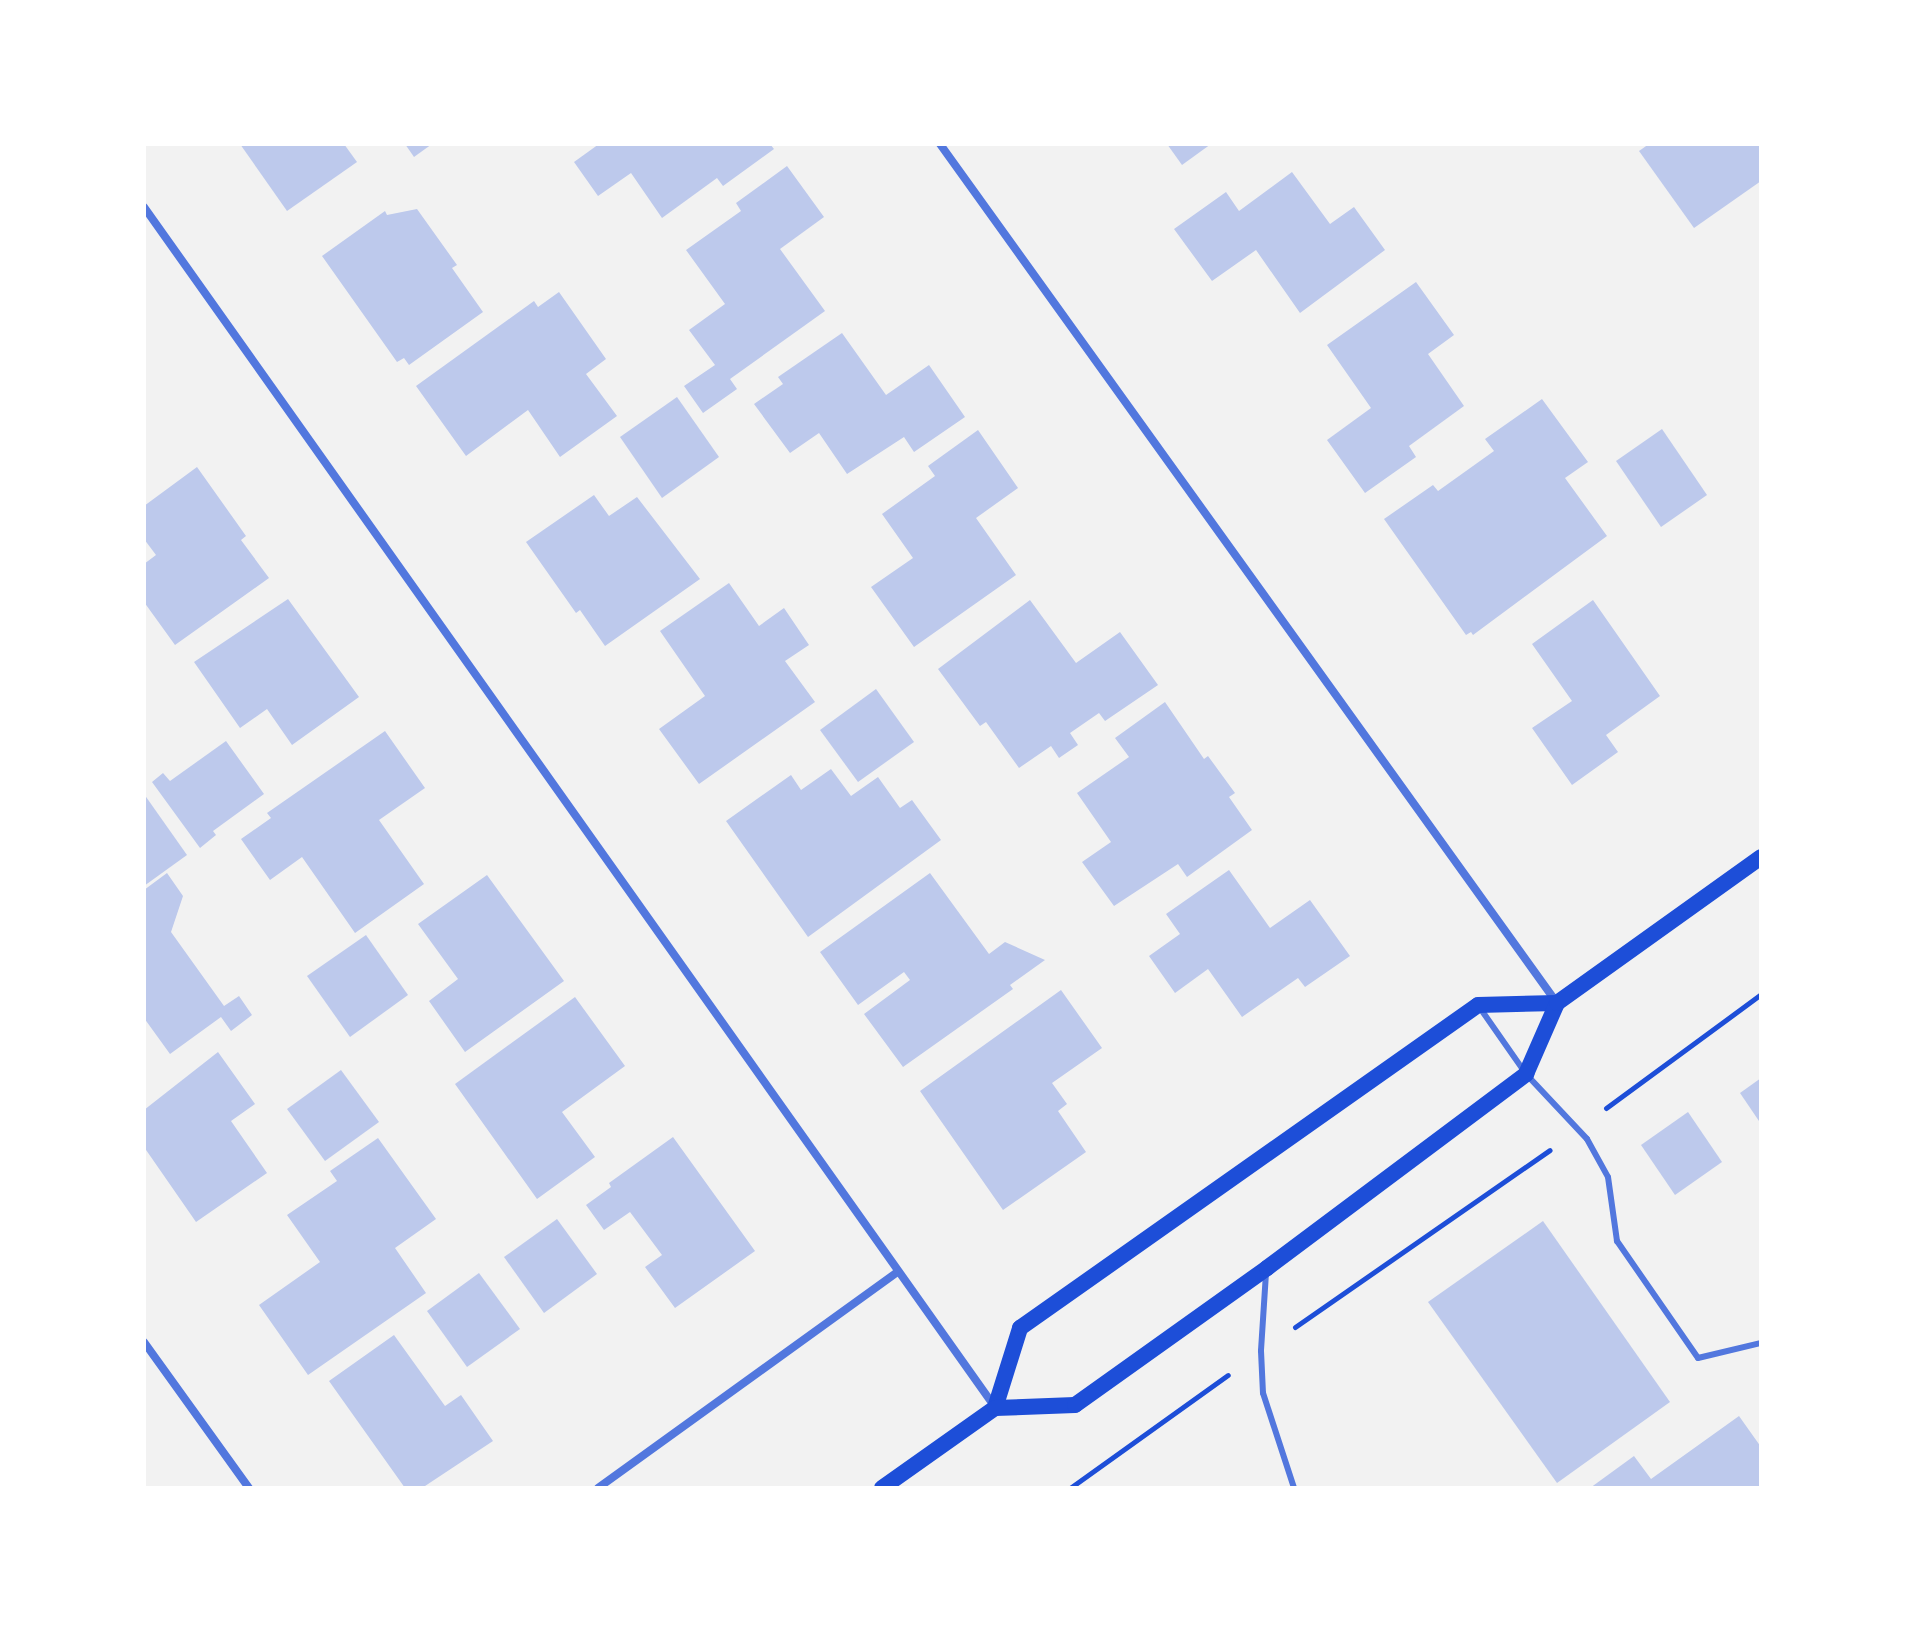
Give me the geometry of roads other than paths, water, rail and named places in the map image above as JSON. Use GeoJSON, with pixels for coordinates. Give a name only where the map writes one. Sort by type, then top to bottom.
{"type":"FeatureCollection","features":[{"type":"Feature","properties":{"kind":"main road"},"geometry":{"type":"LineString","coordinates":[[882,1488],[995,1408],[1075,1405],[1267,1268],[1526,1074],[1557,1003],[1761,857]]}},
{"type":"Feature","properties":{"kind":"main road"},"geometry":{"type":"LineString","coordinates":[[995,1408],[1020,1328],[1478,1005],[1557,1003]]}},
{"type":"Feature","properties":{"kind":"street"},"geometry":{"type":"LineString","coordinates":[[940,144],[1557,1003]]}},
{"type":"Feature","properties":{"kind":"street"},"geometry":{"type":"LineString","coordinates":[[144,207],[995,1408]]}},
{"type":"Feature","properties":{"kind":"street"},"geometry":{"type":"LineString","coordinates":[[598,1488],[898,1272]]}},
{"type":"Feature","properties":{"kind":"street"},"geometry":{"type":"LineString","coordinates":[[144,1342],[249,1488]]}},
{"type":"Feature","properties":{"kind":"lane"},"geometry":{"type":"LineString","coordinates":[[1478,1005],[1526,1074],[1580,1129],[1608,1177],[1617,1241],[1698,1358],[1761,1343]]}},
{"type":"Feature","properties":{"kind":"lane"},"geometry":{"type":"LineString","coordinates":[[1267,1268],[1261,1351],[1263,1393],[1294,1488]]}}]}
